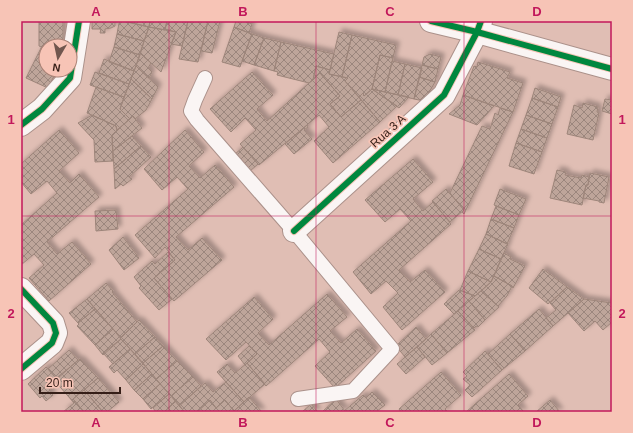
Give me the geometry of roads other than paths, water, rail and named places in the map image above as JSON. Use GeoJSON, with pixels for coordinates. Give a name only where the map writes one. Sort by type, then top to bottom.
{"type":"FeatureCollection","features":[{"type":"Feature","properties":{"kind":"street"},"geometry":{"type":"LineString","coordinates":[[21,125],[42,109],[70,78],[79,21]]}},
{"type":"Feature","properties":{"kind":"street"},"geometry":{"type":"LineString","coordinates":[[431,21],[479,27],[612,69]]}},
{"type":"Feature","properties":{"kind":"street","name":"Rua 3 A"},"geometry":{"type":"LineString","coordinates":[[294,231],[444,95],[479,27]]}},
{"type":"Feature","properties":{"kind":"street"},"geometry":{"type":"LineString","coordinates":[[21,289],[53,323],[56,333],[52,343],[21,369]]}},
{"type":"Feature","properties":{"kind":"lane"},"geometry":{"type":"LineString","coordinates":[[205,78],[191,111],[197,120],[294,231],[392,349],[353,391],[298,399]]}}]}
